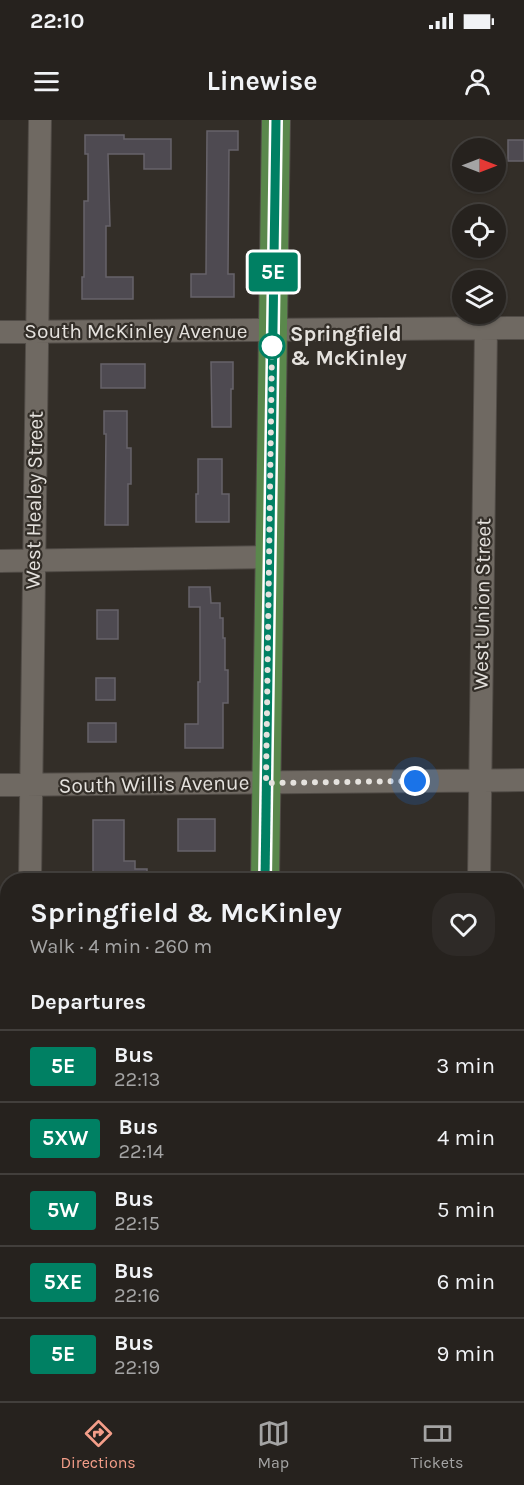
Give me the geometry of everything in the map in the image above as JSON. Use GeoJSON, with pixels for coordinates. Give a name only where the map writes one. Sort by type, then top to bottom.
{"type":"FeatureCollection","features":[{"type":"Feature","properties":{"kind":"main road"},"geometry":{"type":"LineString","coordinates":[[266,873],[276,120]]}},
{"type":"Feature","properties":{"kind":"street","name":"West Healey Street"},"geometry":{"type":"LineString","coordinates":[[30,873],[40,120]]}},
{"type":"Feature","properties":{"kind":"street","name":"West Union Street"},"geometry":{"type":"LineString","coordinates":[[479,873],[486,328]]}},
{"type":"Feature","properties":{"kind":"street","name":"South McKinley Avenue"},"geometry":{"type":"LineString","coordinates":[[0,332],[524,328]]}},
{"type":"Feature","properties":{"kind":"street"},"geometry":{"type":"LineString","coordinates":[[0,561],[269,556]]}},
{"type":"Feature","properties":{"kind":"street","name":"South Willis Avenue"},"geometry":{"type":"LineString","coordinates":[[0,785],[524,780]]}},
{"type":"Feature","properties":{"kind":"building"},"geometry":{"type":"Polygon","coordinates":[[[207,131],[238,131],[238,150],[229,150],[228,274],[234,274],[234,297],[191,297],[191,274],[206,274],[207,131]]]}},
{"type":"Feature","properties":{"kind":"building"},"geometry":{"type":"Polygon","coordinates":[[[85,135],[124,135],[124,139],[171,139],[171,169],[144,169],[144,154],[108,154],[110,226],[106,226],[106,277],[133,277],[133,299],[82,299],[84,201],[88,201],[88,154],[85,154],[85,135]]]}},
{"type":"Feature","properties":{"kind":"building"},"geometry":{"type":"Polygon","coordinates":[[[508,140],[524,140],[524,161],[508,161],[508,140]]]}},
{"type":"Feature","properties":{"kind":"building"},"geometry":{"type":"Polygon","coordinates":[[[211,362],[233,362],[231,427],[212,427],[211,362]]]}},
{"type":"Feature","properties":{"kind":"building"},"geometry":{"type":"Polygon","coordinates":[[[101,364],[145,364],[145,388],[101,388],[101,364]]]}},
{"type":"Feature","properties":{"kind":"building"},"geometry":{"type":"Polygon","coordinates":[[[104,411],[127,411],[127,448],[131,448],[128,525],[105,525],[104,411]]]}},
{"type":"Feature","properties":{"kind":"building"},"geometry":{"type":"Polygon","coordinates":[[[198,459],[222,459],[222,494],[229,494],[229,522],[196,522],[198,459]]]}},
{"type":"Feature","properties":{"kind":"building"},"geometry":{"type":"Polygon","coordinates":[[[189,587],[210,587],[211,603],[220,603],[220,618],[223,618],[223,638],[225,638],[225,670],[228,670],[228,703],[223,703],[223,748],[185,748],[185,724],[198,724],[198,682],[200,682],[200,607],[189,607],[189,587]]]}},
{"type":"Feature","properties":{"kind":"building"},"geometry":{"type":"Polygon","coordinates":[[[97,610],[118,610],[118,639],[97,639],[97,610]]]}},
{"type":"Feature","properties":{"kind":"building"},"geometry":{"type":"Polygon","coordinates":[[[96,678],[115,678],[115,700],[96,700],[96,678]]]}},
{"type":"Feature","properties":{"kind":"building"},"geometry":{"type":"Polygon","coordinates":[[[88,723],[116,723],[116,742],[88,742],[88,723]]]}},
{"type":"Feature","properties":{"kind":"building"},"geometry":{"type":"Polygon","coordinates":[[[178,819],[215,819],[215,851],[178,851],[178,819]]]}},
{"type":"Feature","properties":{"kind":"building"},"geometry":{"type":"Polygon","coordinates":[[[93,820],[124,820],[124,861],[135,861],[135,869],[147,869],[147,873],[93,873],[93,820]]]}},
{"type":"Feature","properties":{"kind":"bus line","name":"5E"},"geometry":{"type":"LineString","coordinates":[[265,873],[276,120]]}},
{"type":"Feature","properties":{"kind":"place","name":"Springfield & McKinley"},"geometry":{"type":"Point","coordinates":[272,346]}},
{"type":"Feature","properties":{"kind":"route"},"geometry":{"type":"LineString","coordinates":[[272,346],[266,783],[415,781]]}}]}
